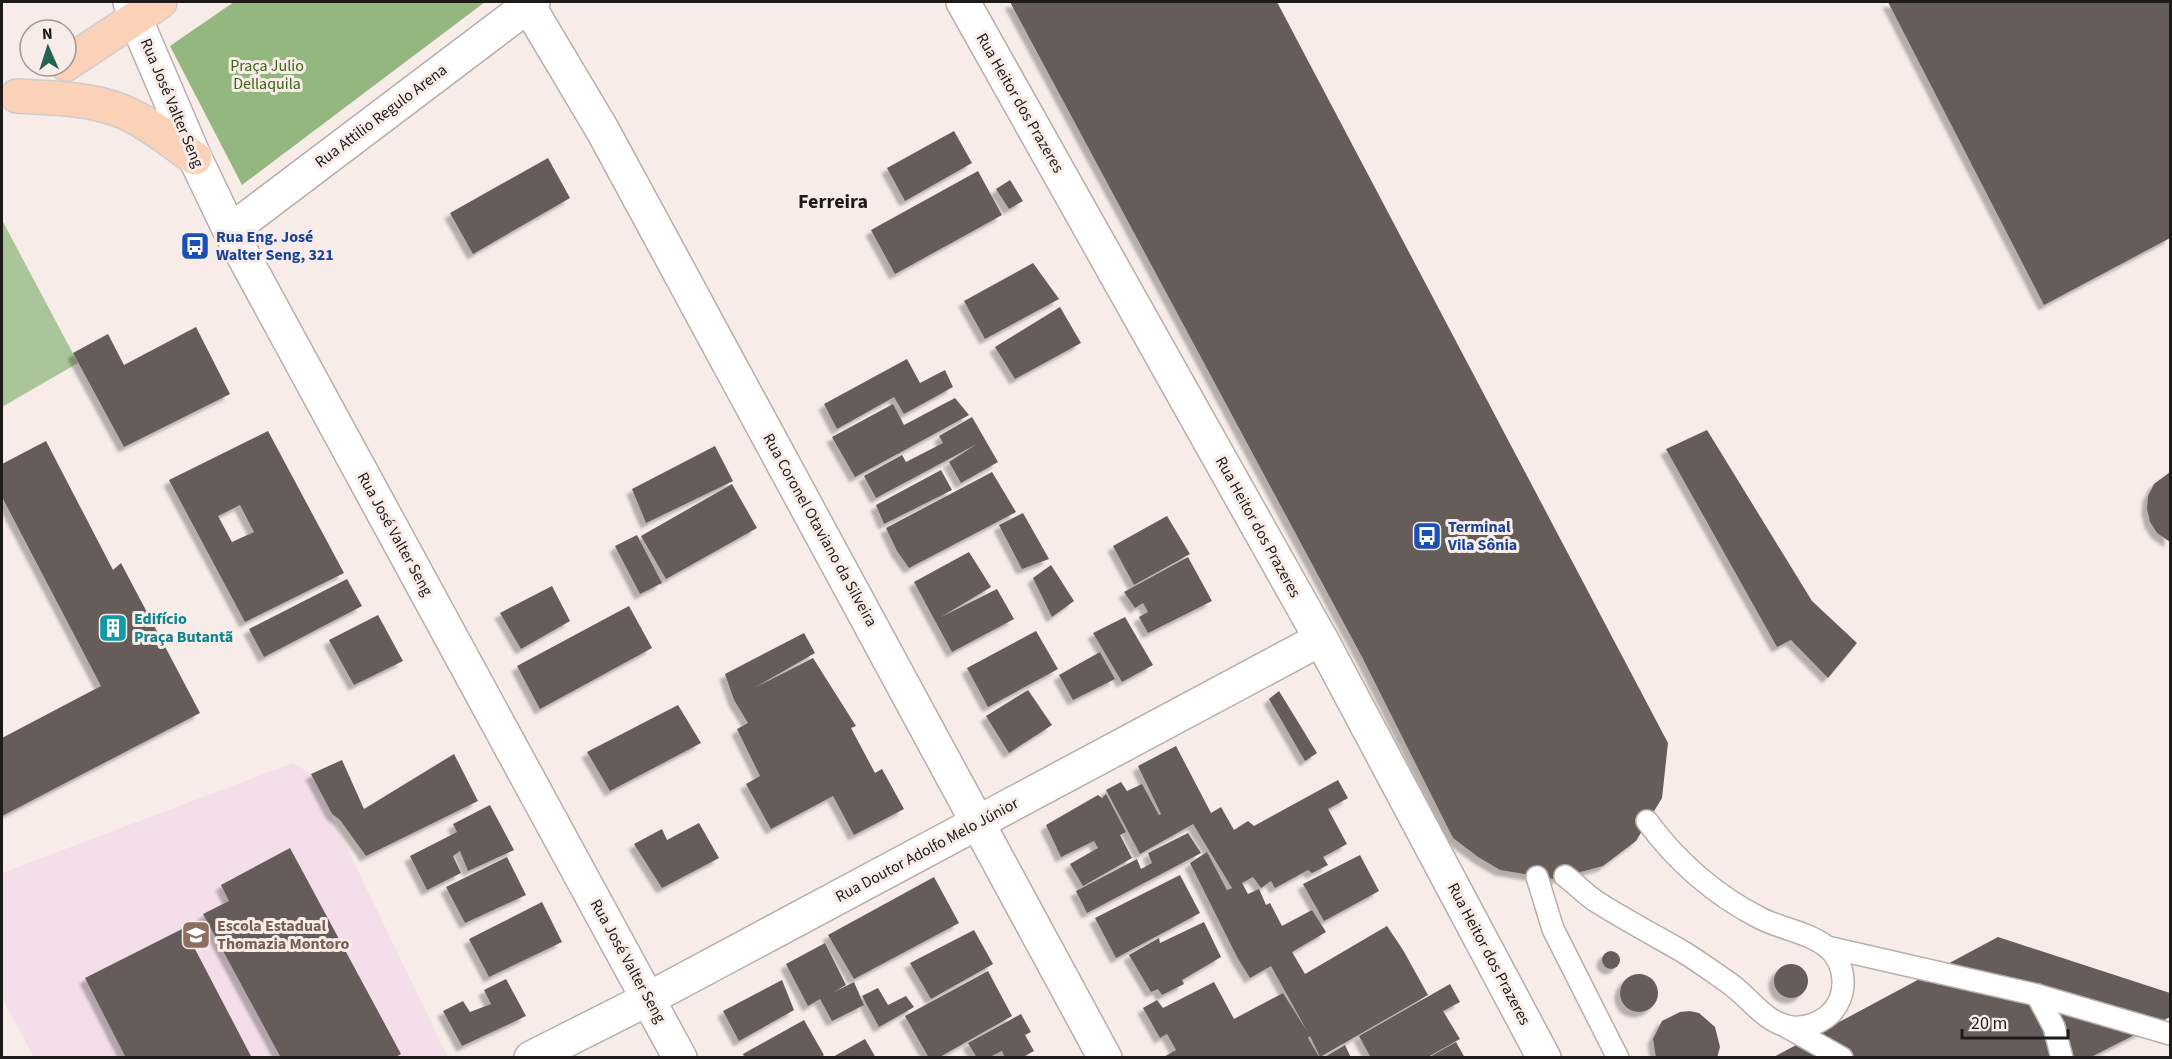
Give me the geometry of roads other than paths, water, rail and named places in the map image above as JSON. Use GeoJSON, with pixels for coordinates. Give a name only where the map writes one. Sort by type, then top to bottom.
{"type":"FeatureCollection","features":[{"type":"Feature","properties":{"kind":"main road"},"geometry":{"type":"LineString","coordinates":[[78,55],[142,7]]}},
{"type":"Feature","properties":{"kind":"main road"},"geometry":{"type":"LineString","coordinates":[[9,102],[45,78]]}},
{"type":"Feature","properties":{"kind":"main road"},"geometry":{"type":"LineString","coordinates":[[9,102],[82,101],[107,106],[127,113],[195,158]]}},
{"type":"Feature","properties":{"kind":"street","name":"Rua Heitor dos Prazeres"},"geometry":{"type":"LineString","coordinates":[[963,2],[1321,639],[1544,1058]]}},
{"type":"Feature","properties":{"kind":"street","name":"Rua Attilio Regulo Arena"},"geometry":{"type":"LineString","coordinates":[[230,231],[531,3]]}},
{"type":"Feature","properties":{"kind":"street","name":"Rua Coronel Otaviano da Silveira"},"geometry":{"type":"LineString","coordinates":[[531,3],[979,822],[1105,1058]]}},
{"type":"Feature","properties":{"kind":"street","name":"Rua José Valter Seng"},"geometry":{"type":"LineString","coordinates":[[142,7],[195,158],[230,231],[680,1058]]}},
{"type":"Feature","properties":{"kind":"street","name":"Rua Doutor Adolfo Melo Júnior"},"geometry":{"type":"LineString","coordinates":[[531,1058],[648,999],[1321,639]]}},
{"type":"Feature","properties":{"kind":"lane"},"geometry":{"type":"LineString","coordinates":[[1647,820],[1660,839],[1686,866],[1731,901],[1761,918],[1814,939],[1827,947],[1837,958],[1842,972],[1842,992],[1833,1011],[1812,1025],[1799,1028],[1782,1025]]}},
{"type":"Feature","properties":{"kind":"lane"},"geometry":{"type":"LineString","coordinates":[[1565,876],[1594,900],[1683,951],[1732,985],[1777,1023],[1842,1058]]}},
{"type":"Feature","properties":{"kind":"lane"},"geometry":{"type":"LineString","coordinates":[[1537,877],[1553,929],[1618,1058]]}},
{"type":"Feature","properties":{"kind":"lane"},"geometry":{"type":"LineString","coordinates":[[1827,947],[2037,995],[2170,1034]]}},
{"type":"Feature","properties":{"kind":"lane"},"geometry":{"type":"LineString","coordinates":[[2037,995],[2054,1027],[2062,1058]]}},
{"type":"Feature","properties":{"kind":"place","name":"Rua Eng. José Walter Seng, 321"},"geometry":{"type":"Point","coordinates":[195,246]}},
{"type":"Feature","properties":{"kind":"place","name":"Terminal Vila Sônia"},"geometry":{"type":"Point","coordinates":[1427,536]}},
{"type":"Feature","properties":{"kind":"place","name":"Edifício Praça Butantã"},"geometry":{"type":"Point","coordinates":[113,628]}},
{"type":"Feature","properties":{"kind":"place","name":"Escola Estadual Thomazia Montoro"},"geometry":{"type":"Point","coordinates":[196,935]}},
{"type":"Feature","properties":{"kind":"district","name":"Ferreira"},"geometry":{"type":"Point","coordinates":[833,202]}},
{"type":"Feature","properties":{"kind":"park label","name":"Praça Julio Dellaquila"},"geometry":{"type":"Point","coordinates":[267,75]}}]}
